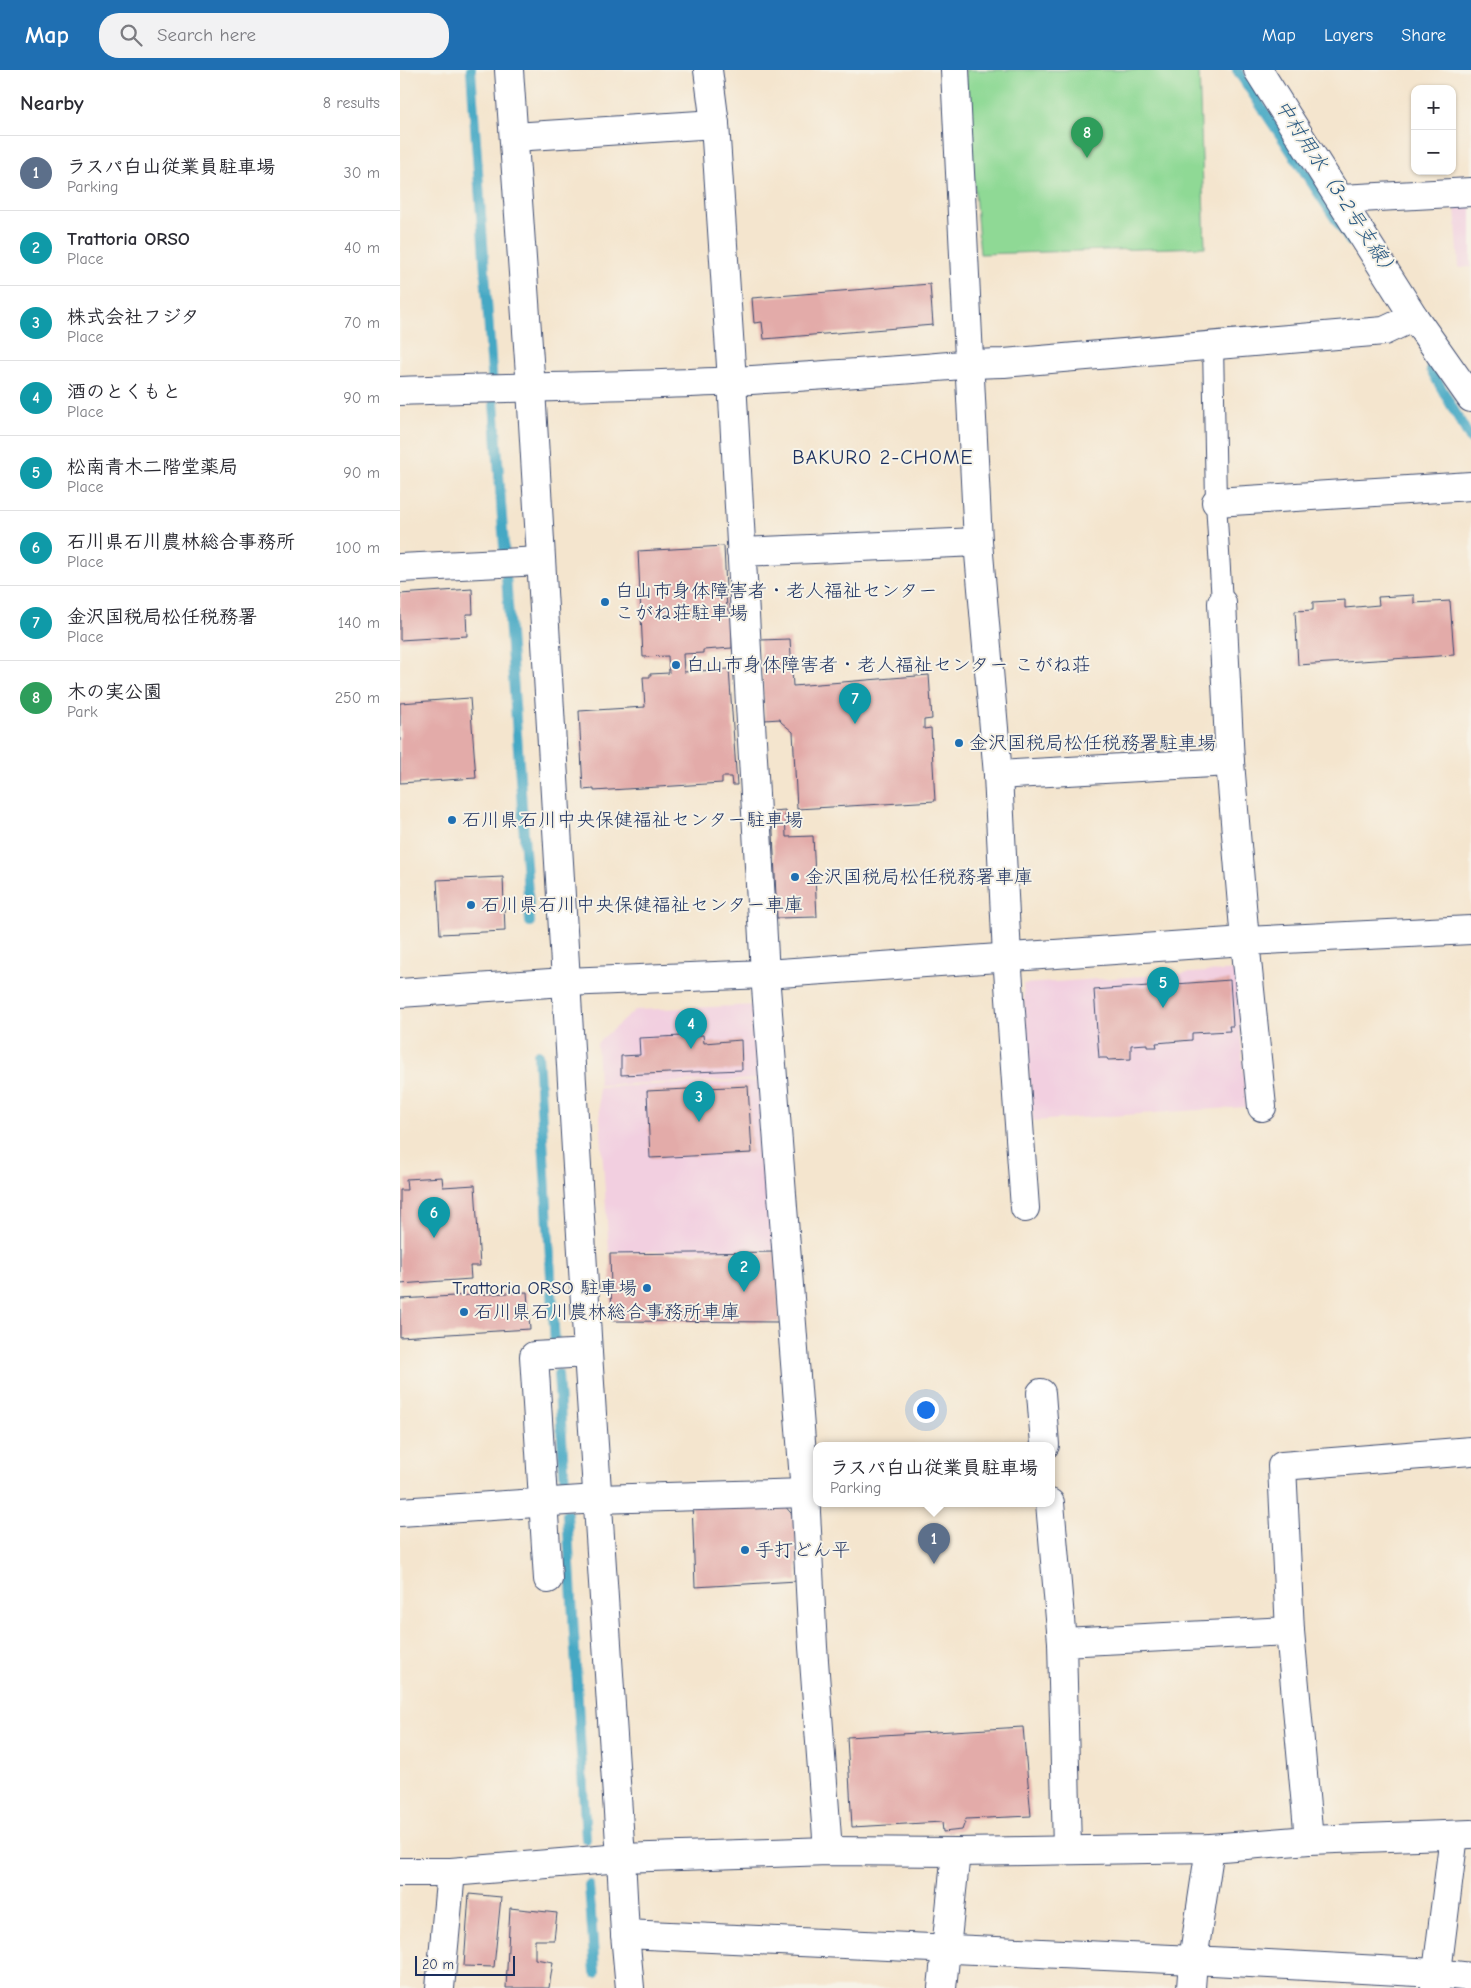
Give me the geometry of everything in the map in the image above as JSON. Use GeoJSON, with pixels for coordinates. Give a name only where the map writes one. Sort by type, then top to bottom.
{"type":"FeatureCollection","features":[{"type":"Feature","properties":{"kind":"street"},"geometry":{"type":"LineString","coordinates":[[509,70],[514,137],[517,389],[516,562],[565,982],[597,1499],[622,1858],[625,1934],[630,1988]]}},
{"type":"Feature","properties":{"kind":"street"},"geometry":{"type":"LineString","coordinates":[[708,70],[715,124],[732,381],[765,974],[805,1493],[813,1647],[828,1851]]}},
{"type":"Feature","properties":{"kind":"street"},"geometry":{"type":"LineString","coordinates":[[955,70],[978,542],[998,776],[1007,956],[1025,1208]]}},
{"type":"Feature","properties":{"kind":"street"},"geometry":{"type":"LineString","coordinates":[[1258,70],[1414,317],[1462,372],[1471,398]]}},
{"type":"Feature","properties":{"kind":"street"},"geometry":{"type":"LineString","coordinates":[[514,137],[715,124]]}},
{"type":"Feature","properties":{"kind":"street"},"geometry":{"type":"LineString","coordinates":[[1341,199],[1471,192]]}},
{"type":"Feature","properties":{"kind":"street"},"geometry":{"type":"LineString","coordinates":[[400,391],[476,388],[517,389],[732,381],[928,368],[968,363],[1004,363],[1384,330],[1414,317]]}},
{"type":"Feature","properties":{"kind":"street"},"geometry":{"type":"LineString","coordinates":[[1216,502],[1471,487]]}},
{"type":"Feature","properties":{"kind":"street"},"geometry":{"type":"LineString","coordinates":[[741,552],[978,542]]}},
{"type":"Feature","properties":{"kind":"street"},"geometry":{"type":"LineString","coordinates":[[400,568],[516,562]]}},
{"type":"Feature","properties":{"kind":"street"},"geometry":{"type":"LineString","coordinates":[[1222,603],[1230,762],[1245,941],[1262,1107]]}},
{"type":"Feature","properties":{"kind":"street"},"geometry":{"type":"LineString","coordinates":[[998,776],[1230,762]]}},
{"type":"Feature","properties":{"kind":"street"},"geometry":{"type":"LineString","coordinates":[[400,993],[565,982],[765,974],[1245,941],[1471,930]]}},
{"type":"Feature","properties":{"kind":"street"},"geometry":{"type":"LineString","coordinates":[[548,1579],[534,1356],[588,1354]]}},
{"type":"Feature","properties":{"kind":"street"},"geometry":{"type":"LineString","coordinates":[[1041,1393],[1045,1442]]}},
{"type":"Feature","properties":{"kind":"street"},"geometry":{"type":"LineString","coordinates":[[1308,1840],[1290,1631],[1282,1466],[1471,1451]]}},
{"type":"Feature","properties":{"kind":"street"},"geometry":{"type":"LineString","coordinates":[[400,1512],[597,1499],[805,1493]]}},
{"type":"Feature","properties":{"kind":"street"},"geometry":{"type":"LineString","coordinates":[[1050,1507],[1062,1642],[1067,1849]]}},
{"type":"Feature","properties":{"kind":"street"},"geometry":{"type":"LineString","coordinates":[[1062,1642],[1290,1631]]}},
{"type":"Feature","properties":{"kind":"street"},"geometry":{"type":"LineString","coordinates":[[400,1872],[451,1872],[622,1858],[828,1851],[956,1852],[1210,1848],[1308,1840],[1463,1835],[1436,1981]]}},
{"type":"Feature","properties":{"kind":"street"},"geometry":{"type":"LineString","coordinates":[[1191,1988],[1193,1960],[1210,1848]]}},
{"type":"Feature","properties":{"kind":"street"},"geometry":{"type":"LineString","coordinates":[[942,1988],[956,1852]]}},
{"type":"Feature","properties":{"kind":"street"},"geometry":{"type":"LineString","coordinates":[[440,1988],[451,1872]]}},
{"type":"Feature","properties":{"kind":"street"},"geometry":{"type":"LineString","coordinates":[[625,1934],[1193,1960],[1436,1981],[1471,1977]]}},
{"type":"Feature","properties":{"kind":"lane"},"geometry":{"type":"LineString","coordinates":[[1213,346],[1216,502],[1222,603]]}},
{"type":"Feature","properties":{"kind":"shaded area"},"geometry":{"type":"Polygon","coordinates":[[[1471,203],[1471,267],[1459,268],[1455,204],[1471,203]]]}},
{"type":"Feature","properties":{"kind":"shaded area"},"geometry":{"type":"Polygon","coordinates":[[[1236,970],[1246,1107],[1033,1121],[1023,984],[1236,970]]]}},
{"type":"Feature","properties":{"kind":"shaded area"},"geometry":{"type":"Polygon","coordinates":[[[761,1005],[766,1079],[599,1085],[597,1043],[635,1010],[761,1005]]]}},
{"type":"Feature","properties":{"kind":"shaded area"},"geometry":{"type":"Polygon","coordinates":[[[766,1081],[777,1250],[609,1252],[598,1087],[766,1081]]]}},
{"type":"Feature","properties":{"kind":"green space"},"geometry":{"type":"Polygon","coordinates":[[[965,70],[1199,70],[1205,247],[980,254],[965,70]]]}},
{"type":"Feature","properties":{"kind":"building"},"geometry":{"type":"Polygon","coordinates":[[[930,284],[933,325],[764,339],[762,322],[754,323],[752,298],[930,284]]]}},
{"type":"Feature","properties":{"kind":"building","name":"白山市身体障害者・老人福祉センター こがね荘"},"geometry":{"type":"Polygon","coordinates":[[[724,546],[727,610],[732,610],[732,648],[703,650],[703,653],[683,654],[684,672],[729,669],[737,785],[732,785],[731,777],[722,777],[722,783],[594,791],[594,789],[583,790],[579,711],[645,707],[643,677],[650,677],[650,674],[669,673],[668,656],[643,657],[638,551],[724,546]]]}},
{"type":"Feature","properties":{"kind":"building"},"geometry":{"type":"Polygon","coordinates":[[[472,589],[473,614],[466,614],[467,636],[400,640],[400,594],[472,589]]]}},
{"type":"Feature","properties":{"kind":"building"},"geometry":{"type":"Polygon","coordinates":[[[1414,595],[1414,603],[1450,601],[1454,655],[1298,665],[1295,611],[1313,610],[1313,602],[1345,600],[1345,608],[1379,605],[1378,597],[1414,595]]]}},
{"type":"Feature","properties":{"kind":"building"},"geometry":{"type":"Polygon","coordinates":[[[790,639],[793,686],[929,675],[932,719],[924,720],[924,729],[931,728],[935,801],[797,809],[793,732],[780,719],[765,720],[760,640],[790,639]]]}},
{"type":"Feature","properties":{"kind":"building"},"geometry":{"type":"Polygon","coordinates":[[[470,698],[476,778],[400,783],[400,703],[470,698]]]}},
{"type":"Feature","properties":{"kind":"building","name":"金沢国税局松任税務署車庫"},"geometry":{"type":"Polygon","coordinates":[[[785,810],[786,837],[813,836],[817,917],[777,918],[772,811],[785,810]]]}},
{"type":"Feature","properties":{"kind":"building","name":"石川県石川中央保健福祉センター車庫"},"geometry":{"type":"Polygon","coordinates":[[[503,877],[505,931],[440,934],[437,880],[503,877]]]}},
{"type":"Feature","properties":{"kind":"building"},"geometry":{"type":"Polygon","coordinates":[[[1230,980],[1233,1026],[1229,1026],[1230,1031],[1192,1033],[1192,1040],[1156,1043],[1157,1047],[1147,1047],[1147,1044],[1131,1045],[1131,1059],[1108,1060],[1107,1058],[1099,1058],[1094,990],[1230,980]]]}},
{"type":"Feature","properties":{"kind":"building"},"geometry":{"type":"Polygon","coordinates":[[[703,1035],[704,1043],[741,1040],[742,1070],[621,1075],[621,1056],[640,1055],[639,1038],[703,1035]]]}},
{"type":"Feature","properties":{"kind":"building"},"geometry":{"type":"Polygon","coordinates":[[[748,1086],[752,1153],[650,1158],[647,1091],[748,1086]]]}},
{"type":"Feature","properties":{"kind":"building"},"geometry":{"type":"Polygon","coordinates":[[[442,1177],[443,1187],[475,1185],[480,1266],[470,1266],[471,1279],[400,1284],[400,1190],[407,1190],[406,1179],[442,1177]]]}},
{"type":"Feature","properties":{"kind":"building"},"geometry":{"type":"Polygon","coordinates":[[[777,1252],[779,1322],[612,1321],[610,1254],[777,1252]]]}},
{"type":"Feature","properties":{"kind":"building","name":"石川県石川農林総合事務所車庫"},"geometry":{"type":"Polygon","coordinates":[[[527,1292],[530,1329],[400,1337],[400,1299],[527,1292]]]}},
{"type":"Feature","properties":{"kind":"building","name":"手打どん平"},"geometry":{"type":"Polygon","coordinates":[[[778,1498],[796,1519],[797,1581],[695,1587],[692,1501],[778,1498]]]}},
{"type":"Feature","properties":{"kind":"building"},"geometry":{"type":"Polygon","coordinates":[[[1023,1727],[1031,1816],[966,1819],[962,1830],[943,1832],[942,1822],[852,1827],[847,1737],[1023,1727]]]}},
{"type":"Feature","properties":{"kind":"building"},"geometry":{"type":"Polygon","coordinates":[[[469,1894],[501,1897],[494,1967],[464,1966],[469,1894]]]}},
{"type":"Feature","properties":{"kind":"building"},"geometry":{"type":"Polygon","coordinates":[[[510,1908],[557,1913],[554,1940],[535,1940],[535,1959],[553,1962],[549,1988],[506,1988],[510,1908]]]}},
{"type":"Feature","properties":{"kind":"waterway"},"geometry":{"type":"LineString","coordinates":[[471,70],[530,922]]}},
{"type":"Feature","properties":{"kind":"waterway","name":"中村用水（3-2号支線）"},"geometry":{"type":"LineString","coordinates":[[1237,70],[1350,241]]}},
{"type":"Feature","properties":{"kind":"waterway","name":"中村用水（3-2号支線）"},"geometry":{"type":"LineString","coordinates":[[1431,370],[1471,440]]}},
{"type":"Feature","properties":{"kind":"waterway"},"geometry":{"type":"LineString","coordinates":[[538,1054],[555,1344]]}},
{"type":"Feature","properties":{"kind":"waterway"},"geometry":{"type":"LineString","coordinates":[[558,1374],[565,1485]]}},
{"type":"Feature","properties":{"kind":"waterway"},"geometry":{"type":"LineString","coordinates":[[567,1514],[586,1839]]}},
{"type":"Feature","properties":{"kind":"waterway"},"geometry":{"type":"LineString","coordinates":[[589,1885],[595,1973]]}},
{"type":"Feature","properties":{"kind":"place","name":"木の実公園"},"geometry":{"type":"Point","coordinates":[1087,158]}},
{"type":"Feature","properties":{"kind":"place","name":"白山市身体障害者・老人福祉センター こがね荘駐車場"},"geometry":{"type":"Point","coordinates":[605,602]}},
{"type":"Feature","properties":{"kind":"place","name":"白山市身体障害者・老人福祉センター こがね荘"},"geometry":{"type":"Point","coordinates":[676,665]}},
{"type":"Feature","properties":{"kind":"place","name":"金沢国税局松任税務署"},"geometry":{"type":"Point","coordinates":[855,724]}},
{"type":"Feature","properties":{"kind":"place","name":"金沢国税局松任税務署駐車場"},"geometry":{"type":"Point","coordinates":[959,743]}},
{"type":"Feature","properties":{"kind":"place","name":"石川県石川中央保健福祉センター駐車場"},"geometry":{"type":"Point","coordinates":[452,820]}},
{"type":"Feature","properties":{"kind":"place","name":"金沢国税局松任税務署車庫"},"geometry":{"type":"Point","coordinates":[795,877]}},
{"type":"Feature","properties":{"kind":"place","name":"石川県石川中央保健福祉センター車庫"},"geometry":{"type":"Point","coordinates":[471,905]}},
{"type":"Feature","properties":{"kind":"place","name":"松南青木二階堂薬局"},"geometry":{"type":"Point","coordinates":[1163,1008]}},
{"type":"Feature","properties":{"kind":"place","name":"酒のとくもと"},"geometry":{"type":"Point","coordinates":[691,1049]}},
{"type":"Feature","properties":{"kind":"place","name":"株式会社フジタ"},"geometry":{"type":"Point","coordinates":[699,1122]}},
{"type":"Feature","properties":{"kind":"place","name":"石川県石川農林総合事務所"},"geometry":{"type":"Point","coordinates":[434,1238]}},
{"type":"Feature","properties":{"kind":"place","name":"Trattoria ORSO 駐車場"},"geometry":{"type":"Point","coordinates":[647,1288]}},
{"type":"Feature","properties":{"kind":"place","name":"Trattoria ORSO"},"geometry":{"type":"Point","coordinates":[744,1292]}},
{"type":"Feature","properties":{"kind":"place","name":"石川県石川農林総合事務所車庫"},"geometry":{"type":"Point","coordinates":[464,1312]}},
{"type":"Feature","properties":{"kind":"place","name":"手打どん平"},"geometry":{"type":"Point","coordinates":[745,1550]}},
{"type":"Feature","properties":{"kind":"place","name":"ラスパ白山従業員駐車場"},"geometry":{"type":"Point","coordinates":[934,1564]}},
{"type":"Feature","properties":{"kind":"district","name":"BAKURO 2-CHOME"},"geometry":{"type":"Point","coordinates":[883,457]}}]}
